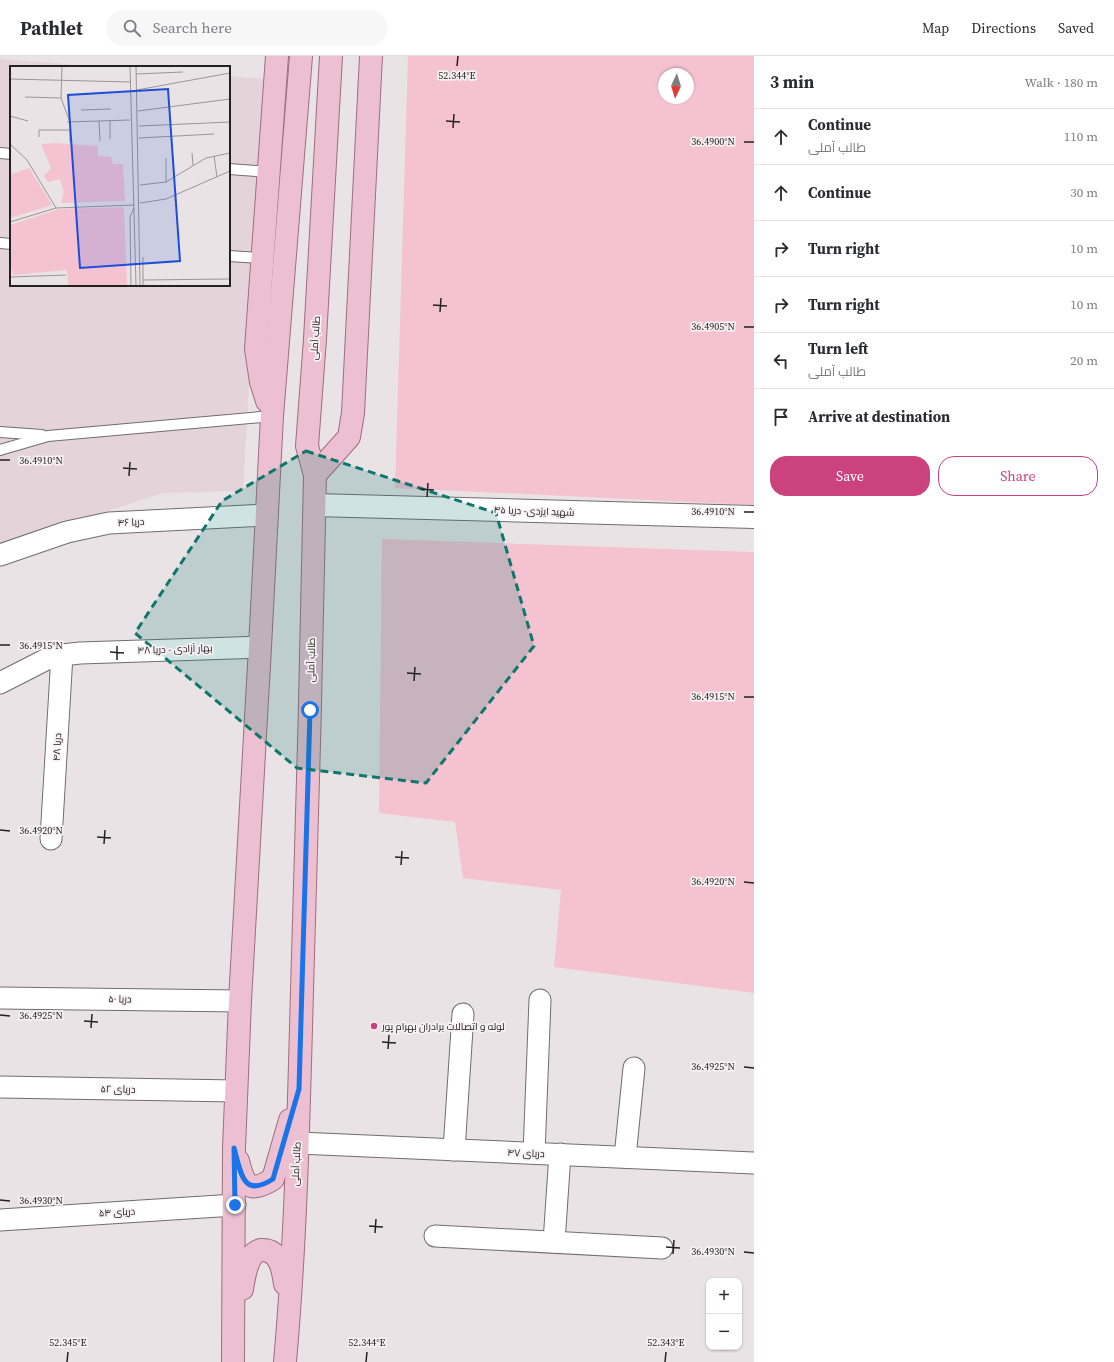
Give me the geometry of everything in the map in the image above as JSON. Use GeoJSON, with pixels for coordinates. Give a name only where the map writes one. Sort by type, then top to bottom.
{"type":"FeatureCollection","features":[{"type":"Feature","properties":{"kind":"main road"},"geometry":{"type":"LineString","coordinates":[[272,416],[261,382],[256,349],[277,56]]}},
{"type":"Feature","properties":{"kind":"main road"},"geometry":{"type":"LineString","coordinates":[[234,1362],[234,1148],[240,1001],[272,416],[301,56]]}},
{"type":"Feature","properties":{"kind":"main road","name":"طالب آملی"},"geometry":{"type":"LineString","coordinates":[[285,1362],[298,1143],[315,505],[315,475],[308,446],[331,56]]}},
{"type":"Feature","properties":{"kind":"main road"},"geometry":{"type":"LineString","coordinates":[[315,475],[349,437],[353,413],[371,56]]}},
{"type":"Feature","properties":{"kind":"main road"},"geometry":{"type":"LineString","coordinates":[[234,1148],[241,1175],[248,1185],[254,1187],[264,1185],[273,1179],[299,1089]]}},
{"type":"Feature","properties":{"kind":"main road"},"geometry":{"type":"LineString","coordinates":[[234,1362],[244,1272],[252,1256],[258,1250],[265,1250],[278,1258],[283,1270],[289,1313]]}},
{"type":"Feature","properties":{"kind":"street","name":"شهید ایزدی- دریا ۴۵"},"geometry":{"type":"LineString","coordinates":[[315,505],[754,517]]}},
{"type":"Feature","properties":{"kind":"street","name":"دریا ۴۶"},"geometry":{"type":"LineString","coordinates":[[0,555],[67,532],[109,523],[267,515]]}},
{"type":"Feature","properties":{"kind":"street","name":"بهار آزادی - دریا ۴۸"},"geometry":{"type":"LineString","coordinates":[[0,684],[45,660],[62,655],[80,653],[260,647]]}},
{"type":"Feature","properties":{"kind":"street","name":"دریا ۴۸"},"geometry":{"type":"LineString","coordinates":[[51,839],[62,655]]}},
{"type":"Feature","properties":{"kind":"street","name":"دریا ۵۰"},"geometry":{"type":"LineString","coordinates":[[0,998],[240,1001]]}},
{"type":"Feature","properties":{"kind":"street"},"geometry":{"type":"LineString","coordinates":[[534,1153],[540,1000]]}},
{"type":"Feature","properties":{"kind":"street"},"geometry":{"type":"LineString","coordinates":[[454,1150],[463,1014]]}},
{"type":"Feature","properties":{"kind":"street"},"geometry":{"type":"LineString","coordinates":[[625,1157],[634,1068]]}},
{"type":"Feature","properties":{"kind":"street","name":"دریای ۵۲"},"geometry":{"type":"LineString","coordinates":[[0,1087],[236,1091]]}},
{"type":"Feature","properties":{"kind":"street","name":"دریای ۴۷"},"geometry":{"type":"LineString","coordinates":[[298,1143],[754,1161]]}},
{"type":"Feature","properties":{"kind":"street"},"geometry":{"type":"LineString","coordinates":[[554,1242],[560,1154]]}},
{"type":"Feature","properties":{"kind":"street","name":"دریای ۵۴"},"geometry":{"type":"LineString","coordinates":[[0,1220],[235,1205]]}},
{"type":"Feature","properties":{"kind":"street"},"geometry":{"type":"LineString","coordinates":[[435,1236],[662,1248]]}},
{"type":"Feature","properties":{"kind":"lane"},"geometry":{"type":"LineString","coordinates":[[0,153],[10,154]]}},
{"type":"Feature","properties":{"kind":"lane"},"geometry":{"type":"LineString","coordinates":[[230,169],[269,172]]}},
{"type":"Feature","properties":{"kind":"lane"},"geometry":{"type":"LineString","coordinates":[[0,243],[10,244]]}},
{"type":"Feature","properties":{"kind":"lane"},"geometry":{"type":"LineString","coordinates":[[230,256],[262,258]]}},
{"type":"Feature","properties":{"kind":"lane"},"geometry":{"type":"LineString","coordinates":[[0,432],[48,436],[272,416]]}},
{"type":"Feature","properties":{"kind":"lane"},"geometry":{"type":"LineString","coordinates":[[0,450],[48,436]]}},
{"type":"Feature","properties":{"kind":"highlighted area"},"geometry":{"type":"Polygon","coordinates":[[[306,451],[496,513],[534,646],[426,783],[297,768],[135,633],[222,501],[306,451]]]}},
{"type":"Feature","properties":{"kind":"shaded area"},"geometry":{"type":"Polygon","coordinates":[[[408,56],[754,56],[754,505],[395,488],[408,56]]]}},
{"type":"Feature","properties":{"kind":"shaded area"},"geometry":{"type":"Polygon","coordinates":[[[0,59],[92,66],[10,66],[10,286],[230,286],[230,76],[266,79],[243,491],[163,493],[0,546],[0,59]]]}},
{"type":"Feature","properties":{"kind":"shaded area"},"geometry":{"type":"Polygon","coordinates":[[[382,539],[754,552],[754,993],[554,967],[561,890],[463,878],[455,822],[379,813],[382,539]]]}},
{"type":"Feature","properties":{"kind":"place","name":"لوله و اتصالات برادران بهرام پور"},"geometry":{"type":"Point","coordinates":[374,1026]}},
{"type":"Feature","properties":{"kind":"route"},"geometry":{"type":"LineString","coordinates":[[235,1205],[234,1148],[241,1175],[248,1185],[254,1187],[264,1185],[273,1179],[299,1089],[310,710]]}}]}
